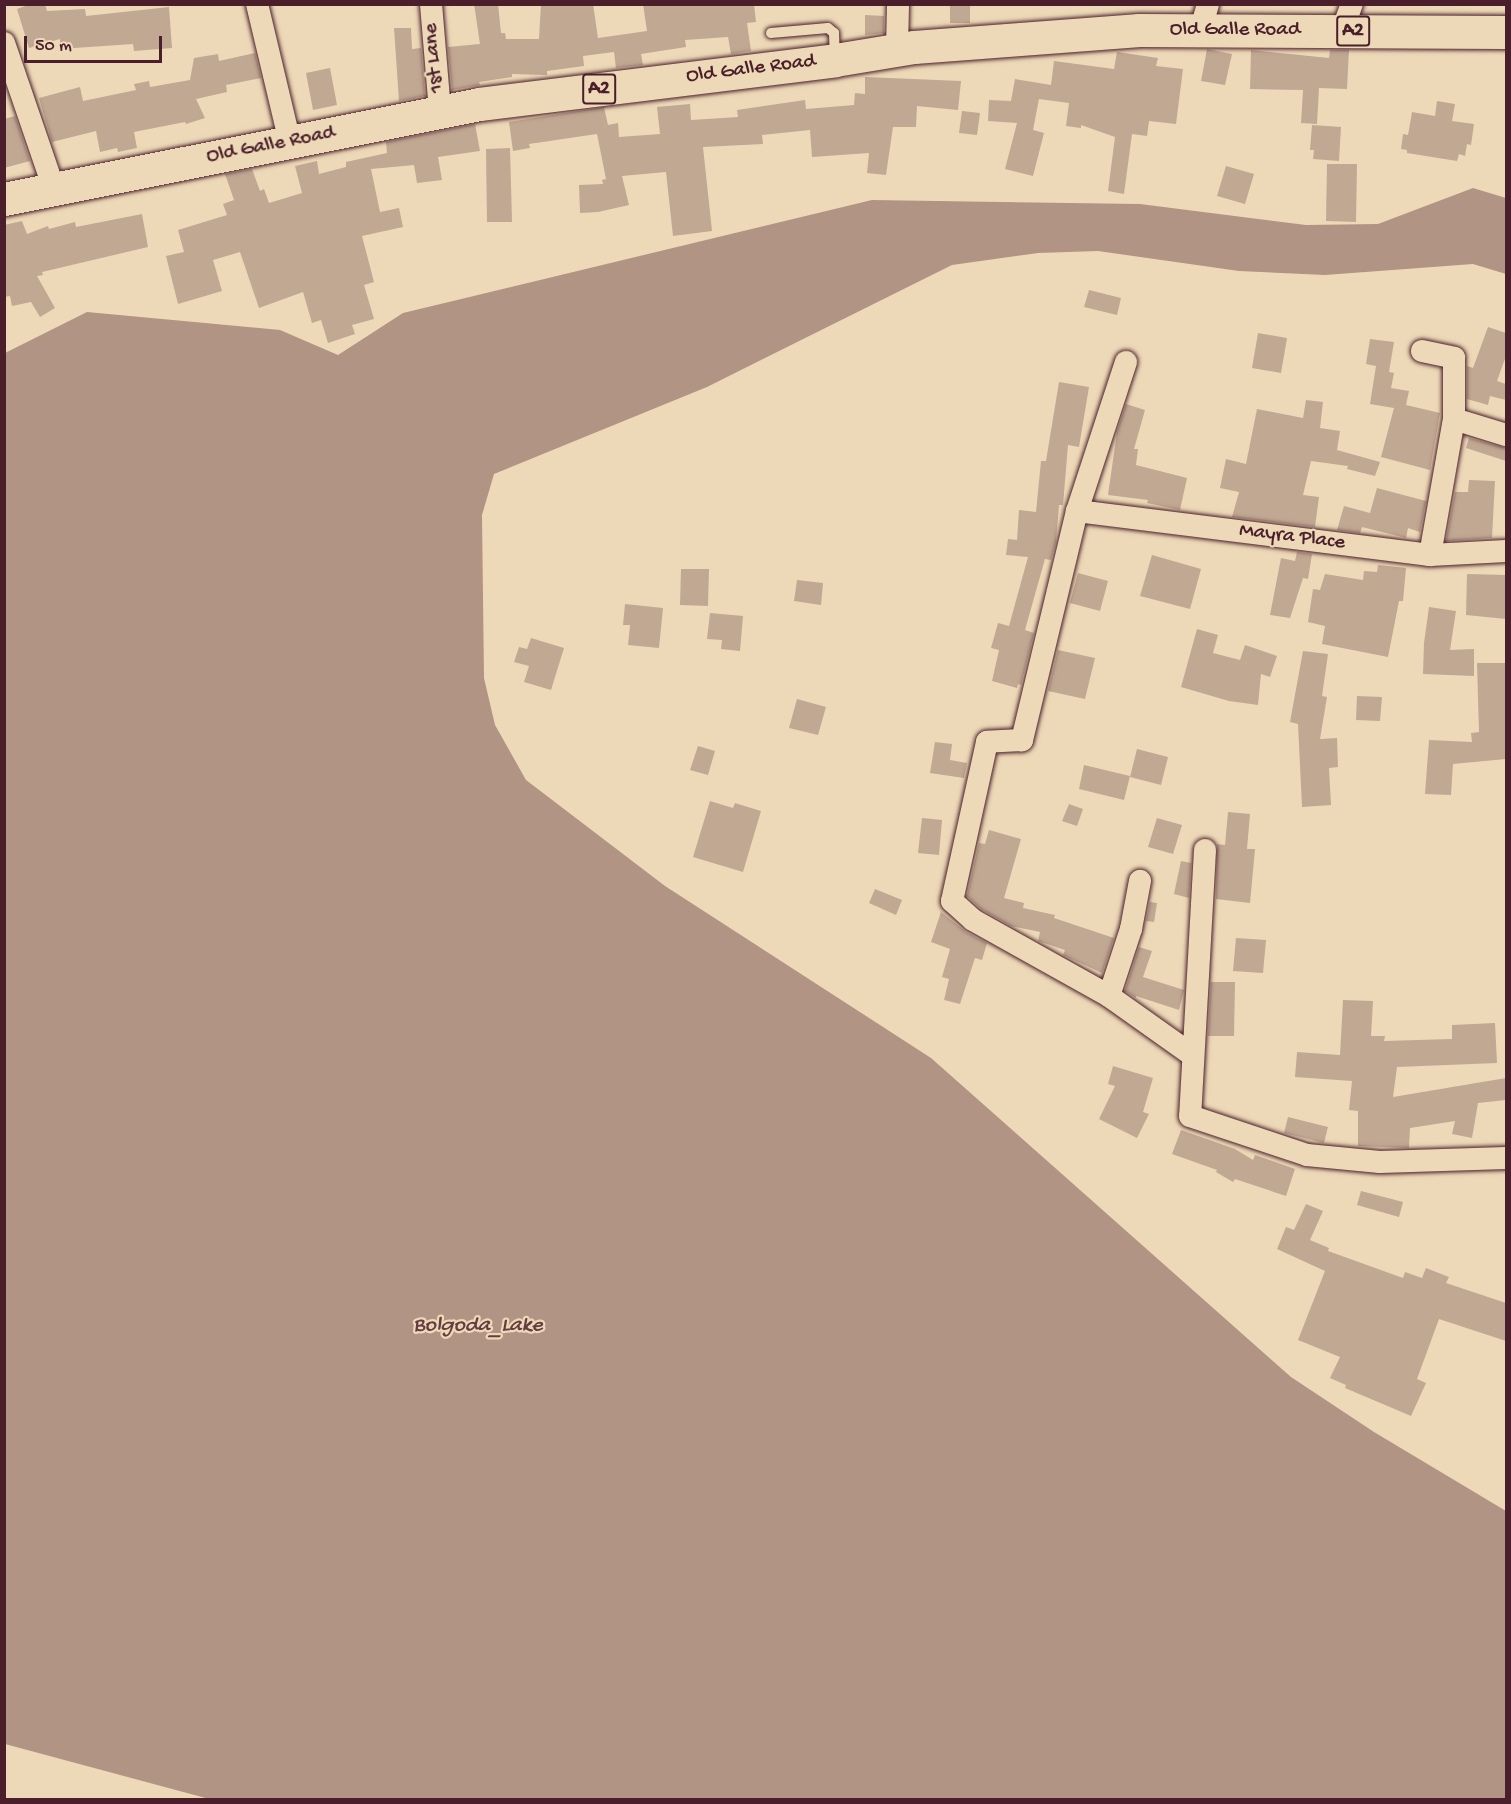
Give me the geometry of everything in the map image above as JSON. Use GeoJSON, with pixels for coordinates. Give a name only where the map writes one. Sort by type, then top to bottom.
{"type":"FeatureCollection","features":[{"type":"Feature","properties":{"kind":"highway","name":"Old Galle Road"},"geometry":{"type":"LineString","coordinates":[[4,199],[479,104],[835,60],[897,49],[1139,30],[1204,18],[1347,18],[1506,32]]}},
{"type":"Feature","properties":{"kind":"street"},"geometry":{"type":"LineString","coordinates":[[257,4],[290,142]]}},
{"type":"Feature","properties":{"kind":"street","name":"1st Lane"},"geometry":{"type":"LineString","coordinates":[[431,4],[440,112]]}},
{"type":"Feature","properties":{"kind":"street"},"geometry":{"type":"LineString","coordinates":[[897,49],[898,4]]}},
{"type":"Feature","properties":{"kind":"street"},"geometry":{"type":"LineString","coordinates":[[4,44],[54,189]]}},
{"type":"Feature","properties":{"kind":"street"},"geometry":{"type":"LineString","coordinates":[[1422,351],[1454,358],[1454,419],[1430,555]]}},
{"type":"Feature","properties":{"kind":"street"},"geometry":{"type":"LineString","coordinates":[[1126,362],[1077,511],[1022,740],[987,742],[952,901],[973,920],[1109,996],[1192,1055]]}},
{"type":"Feature","properties":{"kind":"street"},"geometry":{"type":"LineString","coordinates":[[1454,419],[1506,435]]}},
{"type":"Feature","properties":{"kind":"street","name":"Mayra Place"},"geometry":{"type":"LineString","coordinates":[[1077,511],[1430,555],[1506,551]]}},
{"type":"Feature","properties":{"kind":"street"},"geometry":{"type":"LineString","coordinates":[[1205,850],[1190,1116],[1307,1155],[1380,1162],[1506,1158]]}},
{"type":"Feature","properties":{"kind":"street"},"geometry":{"type":"LineString","coordinates":[[1109,996],[1131,929],[1140,881]]}},
{"type":"Feature","properties":{"kind":"lane"},"geometry":{"type":"LineString","coordinates":[[771,33],[828,28],[834,33],[835,60]]}},
{"type":"Feature","properties":{"kind":"water","name":"Bolgoda_Lake"},"geometry":{"type":"Polygon","coordinates":[[[1473,188],[1506,198],[1506,274],[1473,264],[1325,275],[1239,271],[1098,251],[1038,253],[952,265],[707,387],[494,474],[482,515],[484,678],[495,725],[526,780],[665,886],[931,1058],[1291,1377],[1374,1432],[1506,1511],[1506,1799],[213,1800],[5,1744],[5,353],[87,312],[280,330],[338,355],[403,313],[872,200],[1140,204],[1306,225],[1378,224],[1473,188]]]}},
{"type":"Feature","properties":{"kind":"building"},"geometry":{"type":"Polygon","coordinates":[[[31,4],[45,4],[47,11],[85,9],[86,16],[169,7],[172,48],[134,51],[133,44],[60,49],[60,39],[29,48],[17,9],[31,4]]]}},
{"type":"Feature","properties":{"kind":"building"},"geometry":{"type":"Polygon","coordinates":[[[474,4],[498,4],[501,33],[505,33],[506,39],[539,39],[541,4],[593,4],[598,38],[647,31],[643,4],[754,4],[756,22],[747,23],[751,51],[731,54],[728,37],[685,40],[686,47],[641,54],[643,65],[616,68],[614,52],[583,56],[584,66],[547,71],[547,75],[512,74],[512,77],[479,82],[480,85],[452,90],[448,47],[480,44],[474,4]]]}},
{"type":"Feature","properties":{"kind":"building"},"geometry":{"type":"Polygon","coordinates":[[[950,4],[970,4],[970,23],[950,23],[950,4]]]}},
{"type":"Feature","properties":{"kind":"building"},"geometry":{"type":"Polygon","coordinates":[[[865,15],[884,16],[884,33],[865,35],[865,15]]]}},
{"type":"Feature","properties":{"kind":"building"},"geometry":{"type":"Polygon","coordinates":[[[394,28],[411,28],[412,49],[421,48],[425,96],[399,101],[394,28]]]}},
{"type":"Feature","properties":{"kind":"building"},"geometry":{"type":"Polygon","coordinates":[[[1207,49],[1232,54],[1225,85],[1201,81],[1207,49]]]}},
{"type":"Feature","properties":{"kind":"building"},"geometry":{"type":"Polygon","coordinates":[[[1251,50],[1329,58],[1330,50],[1349,50],[1347,89],[1319,88],[1317,124],[1301,123],[1303,90],[1250,89],[1251,50]]]}},
{"type":"Feature","properties":{"kind":"building"},"geometry":{"type":"Polygon","coordinates":[[[1117,52],[1158,58],[1156,66],[1183,69],[1176,124],[1149,121],[1147,136],[1132,134],[1124,194],[1108,191],[1115,137],[1081,125],[1081,128],[1066,126],[1069,103],[1039,99],[1033,130],[1044,133],[1033,176],[1005,169],[1017,123],[988,121],[989,100],[1011,101],[1015,79],[1051,85],[1054,61],[1114,69],[1117,52]]]}},
{"type":"Feature","properties":{"kind":"building"},"geometry":{"type":"Polygon","coordinates":[[[255,53],[261,78],[226,85],[227,92],[196,99],[205,118],[186,124],[185,122],[134,132],[137,148],[118,152],[117,148],[100,152],[96,131],[52,142],[39,98],[80,87],[83,101],[136,90],[134,84],[149,81],[150,87],[190,80],[194,58],[218,54],[219,61],[255,53]]]}},
{"type":"Feature","properties":{"kind":"building"},"geometry":{"type":"Polygon","coordinates":[[[330,68],[337,105],[313,110],[306,73],[330,68]]]}},
{"type":"Feature","properties":{"kind":"building"},"geometry":{"type":"Polygon","coordinates":[[[865,77],[961,81],[958,110],[917,106],[916,127],[893,127],[886,175],[867,173],[869,153],[812,157],[810,130],[762,135],[763,144],[703,147],[712,231],[673,236],[666,172],[622,176],[629,205],[598,212],[580,213],[579,185],[603,184],[602,180],[606,179],[597,134],[529,144],[530,148],[513,151],[509,122],[604,107],[608,125],[618,123],[619,137],[660,134],[657,107],[690,104],[691,120],[738,117],[737,110],[805,100],[806,109],[854,105],[855,93],[865,94],[865,77]]]}},
{"type":"Feature","properties":{"kind":"building"},"geometry":{"type":"Polygon","coordinates":[[[1437,101],[1455,104],[1452,121],[1474,124],[1471,145],[1467,144],[1465,156],[1459,154],[1457,161],[1407,153],[1407,150],[1401,149],[1403,134],[1408,135],[1412,112],[1435,116],[1437,101]]]}},
{"type":"Feature","properties":{"kind":"building"},"geometry":{"type":"Polygon","coordinates":[[[962,111],[980,113],[977,135],[959,133],[962,111]]]}},
{"type":"Feature","properties":{"kind":"building"},"geometry":{"type":"Polygon","coordinates":[[[15,116],[30,161],[4,168],[4,119],[15,116]]]}},
{"type":"Feature","properties":{"kind":"building"},"geometry":{"type":"Polygon","coordinates":[[[475,124],[480,151],[438,157],[442,180],[417,183],[414,165],[371,169],[380,212],[399,208],[403,227],[362,236],[374,282],[364,285],[374,319],[352,325],[355,334],[328,343],[321,320],[312,323],[303,292],[259,308],[240,252],[213,260],[222,291],[178,304],[166,256],[184,252],[178,230],[227,215],[223,204],[234,200],[225,174],[252,169],[260,191],[264,189],[269,203],[302,193],[295,166],[317,161],[319,174],[346,167],[346,162],[387,153],[386,142],[475,124]]]}},
{"type":"Feature","properties":{"kind":"building"},"geometry":{"type":"Polygon","coordinates":[[[1312,125],[1341,127],[1339,161],[1313,159],[1314,150],[1310,150],[1312,125]]]}},
{"type":"Feature","properties":{"kind":"building"},"geometry":{"type":"Polygon","coordinates":[[[510,148],[512,222],[487,222],[486,149],[510,148]]]}},
{"type":"Feature","properties":{"kind":"building"},"geometry":{"type":"Polygon","coordinates":[[[1327,164],[1357,164],[1356,222],[1326,221],[1327,164]]]}},
{"type":"Feature","properties":{"kind":"building"},"geometry":{"type":"Polygon","coordinates":[[[1226,166],[1254,174],[1245,204],[1217,196],[1226,166]]]}},
{"type":"Feature","properties":{"kind":"building"},"geometry":{"type":"Polygon","coordinates":[[[142,214],[148,247],[42,272],[43,275],[37,276],[55,308],[40,317],[31,302],[12,306],[10,296],[4,297],[4,225],[22,221],[27,234],[48,226],[49,229],[75,222],[76,227],[142,214]]]}},
{"type":"Feature","properties":{"kind":"building"},"geometry":{"type":"Polygon","coordinates":[[[1089,290],[1121,298],[1117,315],[1084,307],[1089,290]]]}},
{"type":"Feature","properties":{"kind":"building"},"geometry":{"type":"Polygon","coordinates":[[[1488,327],[1506,333],[1506,356],[1497,381],[1506,384],[1506,400],[1490,396],[1488,405],[1467,399],[1467,366],[1473,368],[1488,327]]]}},
{"type":"Feature","properties":{"kind":"building"},"geometry":{"type":"Polygon","coordinates":[[[1258,333],[1287,338],[1281,373],[1252,368],[1258,333]]]}},
{"type":"Feature","properties":{"kind":"building"},"geometry":{"type":"Polygon","coordinates":[[[1370,339],[1394,342],[1389,372],[1394,373],[1391,388],[1409,391],[1406,405],[1440,413],[1430,470],[1381,457],[1394,408],[1370,404],[1376,366],[1366,364],[1370,339]]]}},
{"type":"Feature","properties":{"kind":"building"},"geometry":{"type":"Polygon","coordinates":[[[1059,382],[1089,387],[1079,447],[1068,445],[1063,505],[1059,505],[1056,542],[1051,560],[1045,559],[1025,630],[1034,633],[1021,685],[1018,684],[1017,688],[992,681],[999,650],[991,648],[998,623],[1009,626],[1028,557],[1006,555],[1008,539],[1017,540],[1019,510],[1036,512],[1041,461],[1046,461],[1059,382]]]}},
{"type":"Feature","properties":{"kind":"building"},"geometry":{"type":"Polygon","coordinates":[[[1306,400],[1323,402],[1320,428],[1340,431],[1337,450],[1380,462],[1375,476],[1347,469],[1348,466],[1311,461],[1303,495],[1319,497],[1315,527],[1232,517],[1239,492],[1220,488],[1226,459],[1246,464],[1257,409],[1303,418],[1306,400]]]}},
{"type":"Feature","properties":{"kind":"building"},"geometry":{"type":"Polygon","coordinates":[[[1126,404],[1145,410],[1134,449],[1138,449],[1136,465],[1187,478],[1180,510],[1147,503],[1148,500],[1108,495],[1117,432],[1126,404]]]}},
{"type":"Feature","properties":{"kind":"building"},"geometry":{"type":"Polygon","coordinates":[[[1469,438],[1506,448],[1506,461],[1466,448],[1469,438]]]}},
{"type":"Feature","properties":{"kind":"building"},"geometry":{"type":"Polygon","coordinates":[[[1469,480],[1495,481],[1492,538],[1446,541],[1455,492],[1468,492],[1469,480]]]}},
{"type":"Feature","properties":{"kind":"building"},"geometry":{"type":"Polygon","coordinates":[[[1377,488],[1426,501],[1420,532],[1408,528],[1406,538],[1362,527],[1360,533],[1337,530],[1344,506],[1370,513],[1377,488]]]}},
{"type":"Feature","properties":{"kind":"building"},"geometry":{"type":"Polygon","coordinates":[[[1297,552],[1312,554],[1308,579],[1303,578],[1290,618],[1270,615],[1281,558],[1295,561],[1297,552]]]}},
{"type":"Feature","properties":{"kind":"building"},"geometry":{"type":"Polygon","coordinates":[[[1152,555],[1201,569],[1190,609],[1140,596],[1152,555]]]}},
{"type":"Feature","properties":{"kind":"building"},"geometry":{"type":"Polygon","coordinates":[[[1378,565],[1406,568],[1403,601],[1399,601],[1388,657],[1322,644],[1325,626],[1308,622],[1313,589],[1320,590],[1325,574],[1363,580],[1364,571],[1377,572],[1378,565]]]}},
{"type":"Feature","properties":{"kind":"building"},"geometry":{"type":"Polygon","coordinates":[[[681,569],[709,569],[708,606],[680,605],[681,569]]]}},
{"type":"Feature","properties":{"kind":"building"},"geometry":{"type":"Polygon","coordinates":[[[1078,573],[1108,581],[1100,611],[1070,603],[1078,573]]]}},
{"type":"Feature","properties":{"kind":"building"},"geometry":{"type":"Polygon","coordinates":[[[1467,574],[1506,575],[1506,619],[1466,615],[1467,574]]]}},
{"type":"Feature","properties":{"kind":"building"},"geometry":{"type":"Polygon","coordinates":[[[797,580],[823,583],[821,605],[794,601],[797,580]]]}},
{"type":"Feature","properties":{"kind":"building"},"geometry":{"type":"Polygon","coordinates":[[[625,604],[663,608],[659,648],[628,645],[630,625],[623,625],[625,604]]]}},
{"type":"Feature","properties":{"kind":"building"},"geometry":{"type":"Polygon","coordinates":[[[1429,607],[1456,611],[1450,650],[1474,649],[1474,676],[1423,674],[1429,607]]]}},
{"type":"Feature","properties":{"kind":"building"},"geometry":{"type":"Polygon","coordinates":[[[710,613],[743,616],[740,651],[721,649],[722,640],[707,639],[710,613]]]}},
{"type":"Feature","properties":{"kind":"building"},"geometry":{"type":"Polygon","coordinates":[[[1197,629],[1218,635],[1213,653],[1240,660],[1245,645],[1277,656],[1270,677],[1261,674],[1258,705],[1229,701],[1181,687],[1197,629]]]}},
{"type":"Feature","properties":{"kind":"building"},"geometry":{"type":"Polygon","coordinates":[[[531,638],[564,648],[551,690],[524,682],[529,666],[514,662],[519,647],[527,649],[531,638]]]}},
{"type":"Feature","properties":{"kind":"building"},"geometry":{"type":"Polygon","coordinates":[[[1058,650],[1095,658],[1085,699],[1048,691],[1058,650]]]}},
{"type":"Feature","properties":{"kind":"building"},"geometry":{"type":"Polygon","coordinates":[[[1303,651],[1328,654],[1322,696],[1327,697],[1320,739],[1337,738],[1338,767],[1329,768],[1331,805],[1302,807],[1298,724],[1290,722],[1303,651]]]}},
{"type":"Feature","properties":{"kind":"building"},"geometry":{"type":"Polygon","coordinates":[[[1477,663],[1506,663],[1506,759],[1453,764],[1451,795],[1425,794],[1429,740],[1472,742],[1471,733],[1479,732],[1477,663]]]}},
{"type":"Feature","properties":{"kind":"building"},"geometry":{"type":"Polygon","coordinates":[[[1357,696],[1382,697],[1380,721],[1356,720],[1357,696]]]}},
{"type":"Feature","properties":{"kind":"building"},"geometry":{"type":"Polygon","coordinates":[[[797,699],[826,707],[818,735],[789,728],[797,699]]]}},
{"type":"Feature","properties":{"kind":"building"},"geometry":{"type":"Polygon","coordinates":[[[935,742],[952,744],[950,760],[967,763],[964,778],[930,773],[935,742]]]}},
{"type":"Feature","properties":{"kind":"building"},"geometry":{"type":"Polygon","coordinates":[[[698,746],[715,751],[708,775],[690,770],[698,746]]]}},
{"type":"Feature","properties":{"kind":"building"},"geometry":{"type":"Polygon","coordinates":[[[1137,749],[1168,757],[1161,785],[1130,777],[1137,749]]]}},
{"type":"Feature","properties":{"kind":"building"},"geometry":{"type":"Polygon","coordinates":[[[1084,765],[1130,776],[1124,800],[1079,789],[1084,765]]]}},
{"type":"Feature","properties":{"kind":"building"},"geometry":{"type":"Polygon","coordinates":[[[710,801],[733,808],[735,803],[761,811],[743,872],[693,857],[710,801]]]}},
{"type":"Feature","properties":{"kind":"building"},"geometry":{"type":"Polygon","coordinates":[[[1069,804],[1083,809],[1077,826],[1062,821],[1069,804]]]}},
{"type":"Feature","properties":{"kind":"building"},"geometry":{"type":"Polygon","coordinates":[[[1228,812],[1250,814],[1247,849],[1255,849],[1250,903],[1216,899],[1217,844],[1225,845],[1228,812]]]}},
{"type":"Feature","properties":{"kind":"building"},"geometry":{"type":"Polygon","coordinates":[[[922,818],[942,820],[939,855],[918,853],[922,818]]]}},
{"type":"Feature","properties":{"kind":"building"},"geometry":{"type":"Polygon","coordinates":[[[1157,818],[1182,825],[1173,854],[1148,847],[1157,818]]]}},
{"type":"Feature","properties":{"kind":"building"},"geometry":{"type":"Polygon","coordinates":[[[989,830],[1021,839],[1004,898],[1024,903],[1023,908],[1055,915],[1054,918],[1114,938],[1102,973],[1063,955],[1065,950],[1038,941],[1040,932],[1011,926],[981,909],[967,896],[979,843],[985,844],[989,830]]]}},
{"type":"Feature","properties":{"kind":"building"},"geometry":{"type":"Polygon","coordinates":[[[1181,861],[1191,863],[1189,898],[1174,894],[1181,861]]]}},
{"type":"Feature","properties":{"kind":"building"},"geometry":{"type":"Polygon","coordinates":[[[875,889],[902,900],[896,915],[869,903],[875,889]]]}},
{"type":"Feature","properties":{"kind":"building"},"geometry":{"type":"Polygon","coordinates":[[[1150,902],[1157,903],[1154,922],[1146,921],[1150,902]]]}},
{"type":"Feature","properties":{"kind":"building"},"geometry":{"type":"Polygon","coordinates":[[[941,912],[966,932],[987,943],[982,960],[975,958],[960,1004],[944,1000],[949,979],[942,977],[950,949],[931,942],[941,912]]]}},
{"type":"Feature","properties":{"kind":"building"},"geometry":{"type":"Polygon","coordinates":[[[1236,938],[1266,940],[1263,973],[1233,971],[1236,938]]]}},
{"type":"Feature","properties":{"kind":"building"},"geometry":{"type":"Polygon","coordinates":[[[1139,947],[1152,951],[1143,977],[1184,990],[1179,1010],[1136,996],[1136,998],[1125,991],[1139,947]]]}},
{"type":"Feature","properties":{"kind":"building"},"geometry":{"type":"Polygon","coordinates":[[[1211,982],[1235,982],[1234,1036],[1208,1036],[1211,982]]]}},
{"type":"Feature","properties":{"kind":"building"},"geometry":{"type":"Polygon","coordinates":[[[1343,1000],[1373,1001],[1371,1036],[1385,1036],[1384,1041],[1452,1039],[1452,1025],[1495,1023],[1497,1063],[1397,1067],[1393,1097],[1506,1078],[1506,1100],[1478,1103],[1472,1138],[1452,1134],[1455,1121],[1410,1128],[1409,1148],[1358,1146],[1358,1111],[1349,1110],[1352,1081],[1295,1077],[1297,1052],[1340,1055],[1343,1000]]]}},
{"type":"Feature","properties":{"kind":"building"},"geometry":{"type":"Polygon","coordinates":[[[1113,1066],[1153,1078],[1143,1112],[1149,1114],[1137,1138],[1099,1119],[1115,1086],[1108,1084],[1113,1066]]]}},
{"type":"Feature","properties":{"kind":"building"},"geometry":{"type":"Polygon","coordinates":[[[1288,1117],[1328,1127],[1324,1143],[1284,1133],[1288,1117]]]}},
{"type":"Feature","properties":{"kind":"building"},"geometry":{"type":"Polygon","coordinates":[[[1181,1130],[1235,1149],[1253,1160],[1255,1155],[1295,1169],[1286,1196],[1235,1179],[1233,1182],[1216,1172],[1217,1170],[1172,1154],[1181,1130]]]}},
{"type":"Feature","properties":{"kind":"building"},"geometry":{"type":"Polygon","coordinates":[[[1361,1191],[1403,1202],[1399,1217],[1357,1205],[1361,1191]]]}},
{"type":"Feature","properties":{"kind":"building"},"geometry":{"type":"Polygon","coordinates":[[[1306,1204],[1323,1211],[1310,1240],[1329,1248],[1328,1251],[1403,1278],[1405,1272],[1422,1278],[1426,1268],[1449,1277],[1446,1283],[1506,1303],[1506,1341],[1439,1319],[1417,1379],[1426,1383],[1411,1416],[1345,1388],[1346,1385],[1330,1378],[1340,1357],[1298,1340],[1325,1271],[1277,1249],[1286,1227],[1294,1230],[1306,1204]]]}}]}
